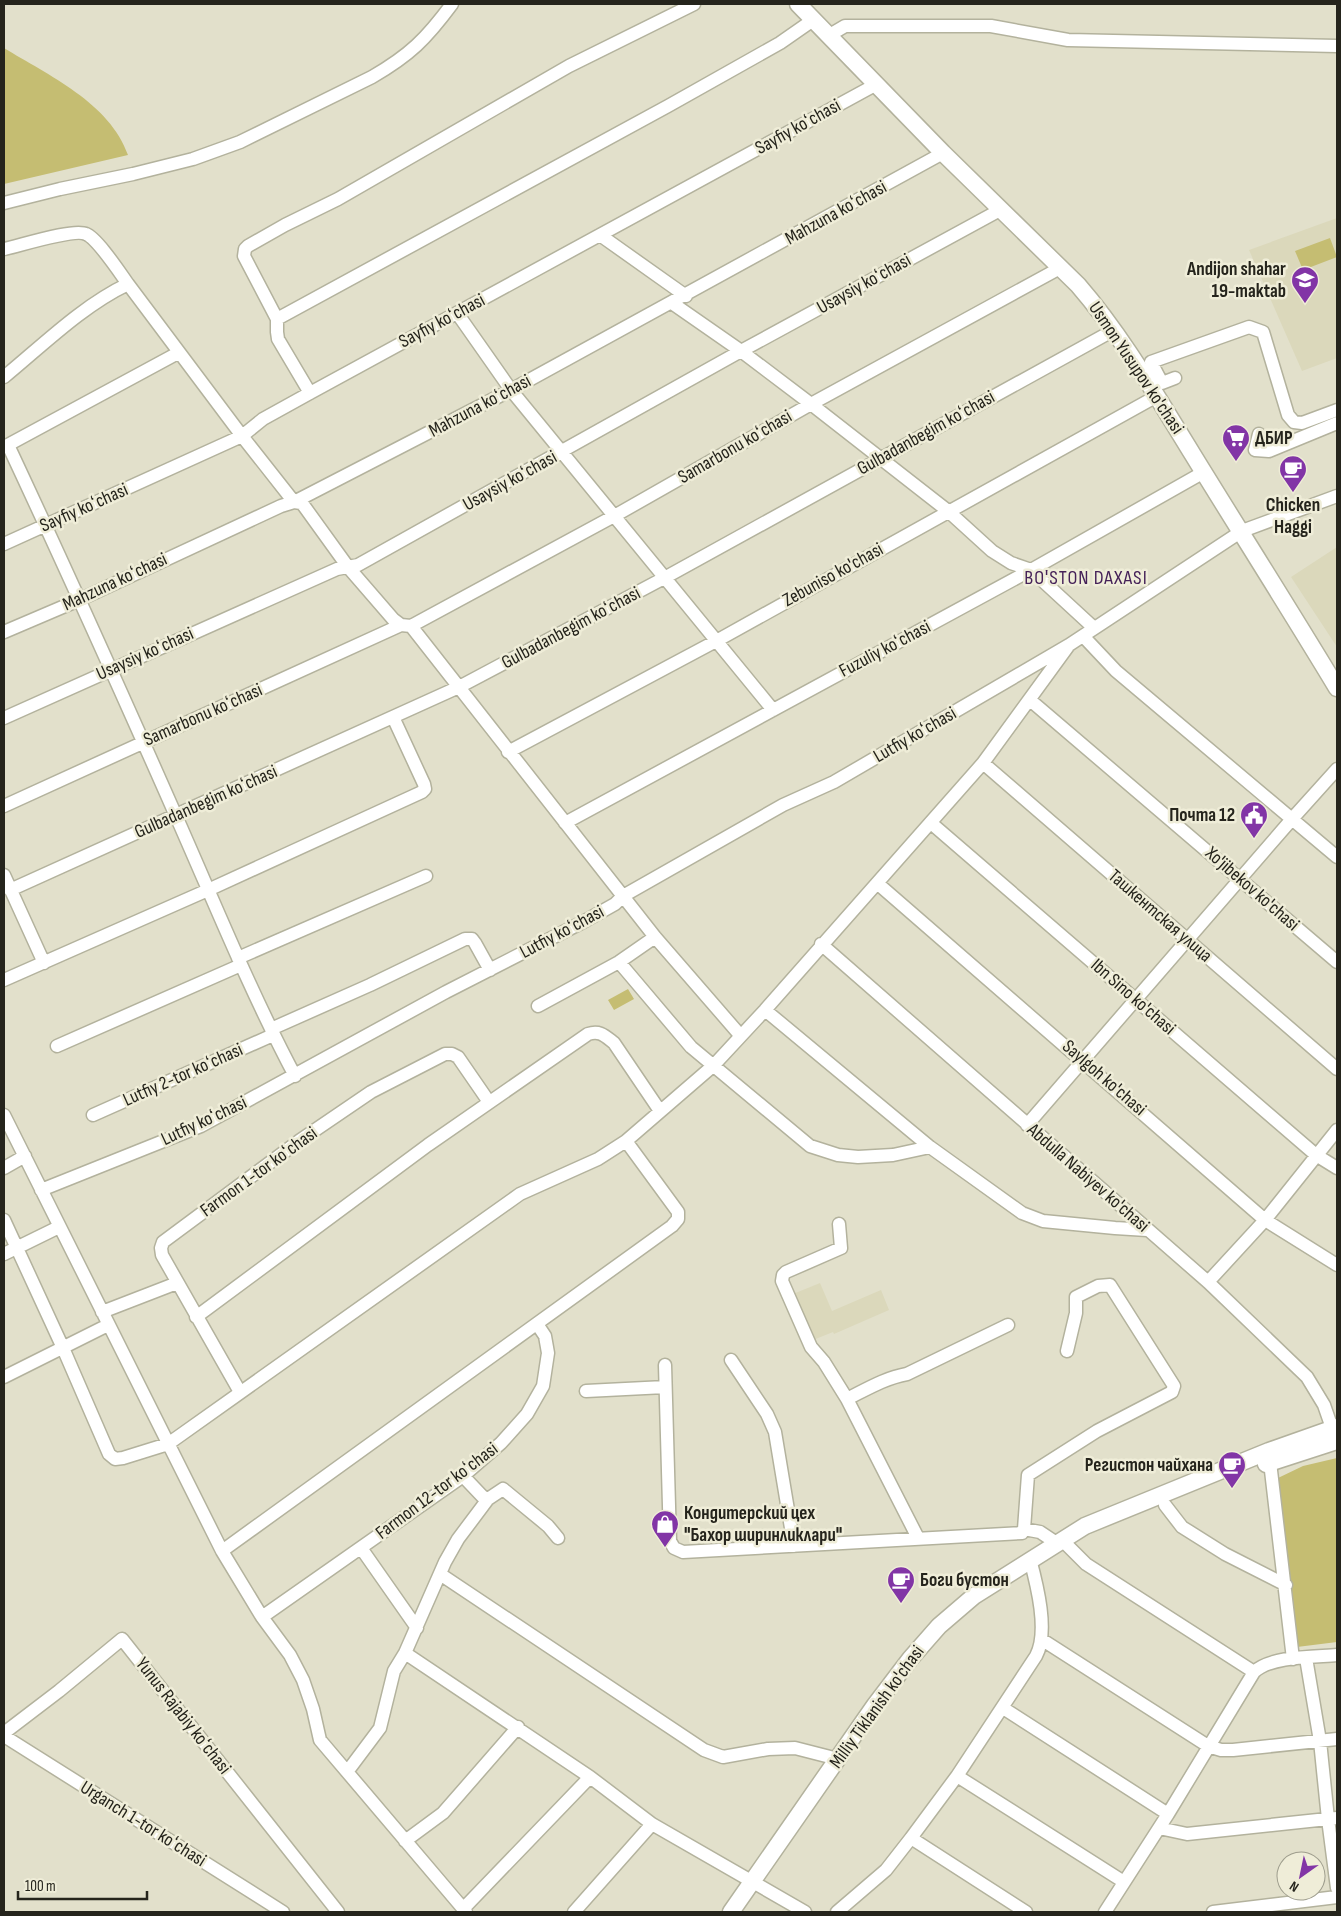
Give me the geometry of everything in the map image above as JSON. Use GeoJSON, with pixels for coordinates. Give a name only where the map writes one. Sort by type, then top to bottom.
{"type":"FeatureCollection","features":[{"type":"Feature","properties":{"kind":"main road","name":"Usmon Yusupov ko'chasi"},"geometry":{"type":"LineString","coordinates":[[798,4],[875,85],[1078,285],[1114,330],[1242,532],[1337,688]]}},
{"type":"Feature","properties":{"kind":"main road","name":"Milliy Tiklanish ko'chasi"},"geometry":{"type":"LineString","coordinates":[[1061,1542],[1091,1535],[1270,1462],[1335,1432]]}},
{"type":"Feature","properties":{"kind":"main road","name":"Milliy Tiklanish ko'chasi"},"geometry":{"type":"LineString","coordinates":[[731,1912],[880,1698],[910,1659],[939,1626],[974,1596],[1085,1526],[1269,1451],[1335,1432]]}},
{"type":"Feature","properties":{"kind":"street"},"geometry":{"type":"LineString","coordinates":[[4,203],[60,188],[133,174],[193,159],[240,142],[372,78],[390,67],[416,48],[436,26],[452,4]]}},
{"type":"Feature","properties":{"kind":"street"},"geometry":{"type":"LineString","coordinates":[[310,393],[278,339],[276,332],[277,319],[245,261],[244,252],[248,246],[338,199],[486,112],[569,66],[694,4]]}},
{"type":"Feature","properties":{"kind":"street"},"geometry":{"type":"LineString","coordinates":[[277,319],[685,96],[780,43],[813,20]]}},
{"type":"Feature","properties":{"kind":"street"},"geometry":{"type":"LineString","coordinates":[[828,36],[845,26],[991,26],[1068,40],[1337,46]]}},
{"type":"Feature","properties":{"kind":"street","name":"Sayfiy koʻchasi"},"geometry":{"type":"LineString","coordinates":[[4,544],[242,436],[263,419],[875,85]]}},
{"type":"Feature","properties":{"kind":"street","name":"Mahzuna koʻchasi"},"geometry":{"type":"LineString","coordinates":[[4,632],[79,600],[281,506],[294,502],[512,390],[943,153]]}},
{"type":"Feature","properties":{"kind":"street","name":"Usaysiy koʻchasi"},"geometry":{"type":"LineString","coordinates":[[4,718],[337,569],[358,565],[741,351],[1000,210]]}},
{"type":"Feature","properties":{"kind":"street"},"geometry":{"type":"LineString","coordinates":[[4,249],[72,232],[86,233],[96,243],[294,502],[301,503],[304,506],[348,567],[393,619],[406,625],[459,687],[508,752],[655,937],[740,1035]]}},
{"type":"Feature","properties":{"kind":"street"},"geometry":{"type":"LineString","coordinates":[[600,235],[686,296]]}},
{"type":"Feature","properties":{"kind":"street","name":"Samarbonu koʻchasi"},"geometry":{"type":"LineString","coordinates":[[4,806],[406,625],[616,515],[811,404],[1060,268]]}},
{"type":"Feature","properties":{"kind":"street"},"geometry":{"type":"LineString","coordinates":[[4,377],[77,317],[114,291],[128,284]]}},
{"type":"Feature","properties":{"kind":"street"},"geometry":{"type":"LineString","coordinates":[[672,303],[741,351],[811,404],[948,511],[992,551],[1006,560],[1031,570],[1094,628]]}},
{"type":"Feature","properties":{"kind":"street"},"geometry":{"type":"LineString","coordinates":[[457,313],[512,390],[774,710]]}},
{"type":"Feature","properties":{"kind":"street"},"geometry":{"type":"LineString","coordinates":[[1175,378],[1162,383],[1151,362],[1249,327],[1255,328],[1263,332],[1288,415],[1294,422],[1302,423],[1337,410]]}},
{"type":"Feature","properties":{"kind":"street","name":"Gulbadanbegim koʻchasi"},"geometry":{"type":"LineString","coordinates":[[10,890],[459,687],[666,577],[1114,330]]}},
{"type":"Feature","properties":{"kind":"street"},"geometry":{"type":"LineString","coordinates":[[178,352],[6,446],[46,525],[272,1032],[295,1076]]}},
{"type":"Feature","properties":{"kind":"street","name":"Zebuniso ko'chasi"},"geometry":{"type":"LineString","coordinates":[[508,752],[718,640],[1157,396]]}},
{"type":"Feature","properties":{"kind":"street"},"geometry":{"type":"LineString","coordinates":[[1259,434],[1255,450],[1269,451],[1337,423]]}},
{"type":"Feature","properties":{"kind":"street","name":"Fuzuliy koʻchasi"},"geometry":{"type":"LineString","coordinates":[[565,823],[1031,570],[1204,472]]}},
{"type":"Feature","properties":{"kind":"street","name":"Lutfiy koʻchasi"},"geometry":{"type":"LineString","coordinates":[[41,1190],[201,1126],[446,992],[583,922],[615,904],[623,896],[783,805],[834,782],[1069,645],[1242,532],[1337,496]]}},
{"type":"Feature","properties":{"kind":"street"},"geometry":{"type":"LineString","coordinates":[[1083,636],[1116,671],[1337,857]]}},
{"type":"Feature","properties":{"kind":"street"},"geometry":{"type":"LineString","coordinates":[[4,1220],[109,1454],[115,1459],[123,1458],[168,1444],[520,1194],[598,1159],[626,1141],[714,1065],[765,1010],[821,944],[983,763],[1069,645]]}},
{"type":"Feature","properties":{"kind":"street","name":"Xo'jibekov ko'chasi"},"geometry":{"type":"LineString","coordinates":[[1030,700],[1337,962]]}},
{"type":"Feature","properties":{"kind":"street"},"geometry":{"type":"LineString","coordinates":[[4,980],[208,890],[422,792],[425,788],[424,784],[393,717]]}},
{"type":"Feature","properties":{"kind":"street","name":"Ташкентская улица"},"geometry":{"type":"LineString","coordinates":[[983,763],[1337,1069]]}},
{"type":"Feature","properties":{"kind":"street"},"geometry":{"type":"LineString","coordinates":[[1027,1125],[1240,878],[1337,770]]}},
{"type":"Feature","properties":{"kind":"street","name":"Ibn Sino ko'chasi"},"geometry":{"type":"LineString","coordinates":[[931,823],[1316,1155],[1337,1168]]}},
{"type":"Feature","properties":{"kind":"street"},"geometry":{"type":"LineString","coordinates":[[4,875],[44,963]]}},
{"type":"Feature","properties":{"kind":"street"},"geometry":{"type":"LineString","coordinates":[[57,1046],[426,876]]}},
{"type":"Feature","properties":{"kind":"street","name":"Saylgoh ko'chasi"},"geometry":{"type":"LineString","coordinates":[[877,883],[1265,1220],[1337,1265]]}},
{"type":"Feature","properties":{"kind":"street"},"geometry":{"type":"LineString","coordinates":[[538,1006],[619,962],[655,937]]}},
{"type":"Feature","properties":{"kind":"street","name":"Lutfiy 2-tor koʻchasi"},"geometry":{"type":"LineString","coordinates":[[92,1116],[272,1032],[465,938],[472,939],[490,970]]}},
{"type":"Feature","properties":{"kind":"street","name":"Abdulla Nabiyev ko'chasi"},"geometry":{"type":"LineString","coordinates":[[821,944],[1208,1282],[1307,1376],[1324,1405],[1335,1432]]}},
{"type":"Feature","properties":{"kind":"street"},"geometry":{"type":"LineString","coordinates":[[619,962],[691,1047],[810,1146],[838,1155],[858,1157],[892,1155],[930,1147]]}},
{"type":"Feature","properties":{"kind":"street"},"geometry":{"type":"LineString","coordinates":[[765,1010],[930,1147],[1022,1213],[1043,1221],[1147,1230]]}},
{"type":"Feature","properties":{"kind":"street"},"geometry":{"type":"LineString","coordinates":[[196,1317],[420,1151],[588,1034],[595,1032],[604,1034],[614,1043],[660,1111]]}},
{"type":"Feature","properties":{"kind":"street","name":"Farmon 1-tor koʻchasi"},"geometry":{"type":"LineString","coordinates":[[240,1392],[162,1255],[161,1248],[163,1242],[299,1142],[372,1092],[445,1054],[452,1054],[458,1057],[489,1102]]}},
{"type":"Feature","properties":{"kind":"street"},"geometry":{"type":"LineString","coordinates":[[4,1115],[222,1551],[262,1617],[290,1655],[303,1680],[313,1708],[320,1740],[464,1910],[590,1777]]}},
{"type":"Feature","properties":{"kind":"street"},"geometry":{"type":"LineString","coordinates":[[1208,1282],[1265,1220],[1337,1130]]}},
{"type":"Feature","properties":{"kind":"street"},"geometry":{"type":"LineString","coordinates":[[222,1551],[672,1226],[678,1219],[678,1212],[626,1141]]}},
{"type":"Feature","properties":{"kind":"street"},"geometry":{"type":"LineString","coordinates":[[4,1168],[25,1156]]}},
{"type":"Feature","properties":{"kind":"street"},"geometry":{"type":"LineString","coordinates":[[839,1224],[841,1248],[786,1272],[783,1275],[782,1281],[811,1347],[824,1362],[847,1400],[918,1538]]}},
{"type":"Feature","properties":{"kind":"street"},"geometry":{"type":"LineString","coordinates":[[4,1254],[59,1227]]}},
{"type":"Feature","properties":{"kind":"street"},"geometry":{"type":"LineString","coordinates":[[102,1312],[177,1283]]}},
{"type":"Feature","properties":{"kind":"street"},"geometry":{"type":"LineString","coordinates":[[665,1364],[670,1540],[674,1548],[683,1552],[918,1538],[1018,1535],[1022,1533],[1024,1529],[1028,1474],[1096,1431],[1172,1392],[1174,1386],[1111,1286],[1108,1285],[1098,1286],[1076,1297],[1076,1313],[1068,1351]]}},
{"type":"Feature","properties":{"kind":"street","name":"Farmon 12-tor koʻchasi"},"geometry":{"type":"LineString","coordinates":[[262,1617],[463,1476],[501,1443],[527,1414],[543,1386],[548,1353],[545,1336],[537,1324]]}},
{"type":"Feature","properties":{"kind":"street"},"geometry":{"type":"LineString","coordinates":[[4,1377],[108,1325]]}},
{"type":"Feature","properties":{"kind":"street"},"geometry":{"type":"LineString","coordinates":[[847,1400],[894,1376],[907,1374],[1008,1325]]}},
{"type":"Feature","properties":{"kind":"street"},"geometry":{"type":"LineString","coordinates":[[731,1360],[766,1414],[775,1432],[794,1546]]}},
{"type":"Feature","properties":{"kind":"street"},"geometry":{"type":"LineString","coordinates":[[586,1391],[665,1387]]}},
{"type":"Feature","properties":{"kind":"street"},"geometry":{"type":"LineString","coordinates":[[1270,1462],[1286,1585],[1300,1658],[1320,1741],[1332,1818],[1337,1888]]}},
{"type":"Feature","properties":{"kind":"street"},"geometry":{"type":"LineString","coordinates":[[463,1476],[488,1500]]}},
{"type":"Feature","properties":{"kind":"street"},"geometry":{"type":"LineString","coordinates":[[347,1772],[380,1728],[394,1671],[406,1653],[440,1574],[458,1539],[488,1500],[503,1489],[548,1526],[558,1538]]}},
{"type":"Feature","properties":{"kind":"street"},"geometry":{"type":"LineString","coordinates":[[1165,1505],[1182,1527],[1225,1554],[1286,1585]]}},
{"type":"Feature","properties":{"kind":"street"},"geometry":{"type":"LineString","coordinates":[[1024,1529],[1040,1532],[1061,1542],[1086,1564],[1254,1672]]}},
{"type":"Feature","properties":{"kind":"street"},"geometry":{"type":"LineString","coordinates":[[361,1548],[417,1628]]}},
{"type":"Feature","properties":{"kind":"street"},"geometry":{"type":"LineString","coordinates":[[837,1912],[886,1870],[911,1838],[957,1776],[1036,1656],[1042,1640],[1040,1596],[1030,1559]]}},
{"type":"Feature","properties":{"kind":"street"},"geometry":{"type":"LineString","coordinates":[[440,1574],[704,1750],[723,1756],[788,1747],[838,1759]]}},
{"type":"Feature","properties":{"kind":"street","name":"Yunus Rajabiy koʻchasi"},"geometry":{"type":"LineString","coordinates":[[4,1735],[122,1639],[338,1912]]}},
{"type":"Feature","properties":{"kind":"street"},"geometry":{"type":"LineString","coordinates":[[1042,1640],[1208,1746],[1221,1750],[1233,1750],[1337,1739]]}},
{"type":"Feature","properties":{"kind":"street"},"geometry":{"type":"LineString","coordinates":[[406,1653],[590,1777],[652,1824],[805,1912]]}},
{"type":"Feature","properties":{"kind":"street"},"geometry":{"type":"LineString","coordinates":[[1105,1912],[1168,1814],[1254,1672],[1264,1664],[1300,1658],[1337,1655]]}},
{"type":"Feature","properties":{"kind":"street"},"geometry":{"type":"LineString","coordinates":[[1003,1708],[1168,1814]]}},
{"type":"Feature","properties":{"kind":"street"},"geometry":{"type":"LineString","coordinates":[[405,1840],[442,1813],[518,1727]]}},
{"type":"Feature","properties":{"kind":"street","name":"Urganch 1-tor koʻchasi"},"geometry":{"type":"LineString","coordinates":[[4,1735],[283,1912]]}},
{"type":"Feature","properties":{"kind":"street"},"geometry":{"type":"LineString","coordinates":[[957,1776],[1124,1882]]}},
{"type":"Feature","properties":{"kind":"street"},"geometry":{"type":"LineString","coordinates":[[1159,1828],[1188,1834],[1332,1818]]}},
{"type":"Feature","properties":{"kind":"street"},"geometry":{"type":"LineString","coordinates":[[574,1912],[652,1824]]}},
{"type":"Feature","properties":{"kind":"street"},"geometry":{"type":"LineString","coordinates":[[911,1838],[1026,1912]]}},
{"type":"Feature","properties":{"kind":"street"},"geometry":{"type":"LineString","coordinates":[[1214,1912],[1337,1897]]}},
{"type":"Feature","properties":{"kind":"shaded area"},"geometry":{"type":"Polygon","coordinates":[[[4,48],[58,80],[92,105],[107,120],[119,137],[128,155],[4,184],[4,48]]]}},
{"type":"Feature","properties":{"kind":"shaded area","name":"Andijon shahar 19-maktab"},"geometry":{"type":"Polygon","coordinates":[[[1337,218],[1337,358],[1302,371],[1249,250],[1337,218]]]}},
{"type":"Feature","properties":{"kind":"shaded area"},"geometry":{"type":"Polygon","coordinates":[[[1330,238],[1337,257],[1303,270],[1295,251],[1330,238]]]}},
{"type":"Feature","properties":{"kind":"shaded area"},"geometry":{"type":"Polygon","coordinates":[[[1337,547],[1337,647],[1291,577],[1337,547]]]}},
{"type":"Feature","properties":{"kind":"shaded area"},"geometry":{"type":"Polygon","coordinates":[[[628,989],[634,999],[614,1010],[608,1000],[628,989]]]}},
{"type":"Feature","properties":{"kind":"shaded area"},"geometry":{"type":"Polygon","coordinates":[[[820,1283],[832,1311],[881,1290],[889,1310],[834,1334],[833,1332],[813,1340],[793,1294],[820,1283]]]}},
{"type":"Feature","properties":{"kind":"shaded area"},"geometry":{"type":"Polygon","coordinates":[[[1337,1458],[1337,1642],[1297,1647],[1278,1478],[1303,1466],[1337,1458]]]}},
{"type":"Feature","properties":{"kind":"place","name":"Andijon shahar 19-maktab"},"geometry":{"type":"Point","coordinates":[1305,304]}},
{"type":"Feature","properties":{"kind":"place","name":"ДБИР"},"geometry":{"type":"Point","coordinates":[1236,462]}},
{"type":"Feature","properties":{"kind":"place","name":"Chicken Haggi"},"geometry":{"type":"Point","coordinates":[1293,493]}},
{"type":"Feature","properties":{"kind":"place","name":"Почта 12"},"geometry":{"type":"Point","coordinates":[1254,839]}},
{"type":"Feature","properties":{"kind":"place","name":"Регистон чайхана"},"geometry":{"type":"Point","coordinates":[1232,1489]}},
{"type":"Feature","properties":{"kind":"place","name":"Кондитерский цех \"Бахор ширинликлари\""},"geometry":{"type":"Point","coordinates":[665,1548]}},
{"type":"Feature","properties":{"kind":"place","name":"Боги бустон"},"geometry":{"type":"Point","coordinates":[901,1604]}},
{"type":"Feature","properties":{"kind":"district","name":"BO'STON DAXASI"},"geometry":{"type":"Point","coordinates":[1086,578]}}]}
